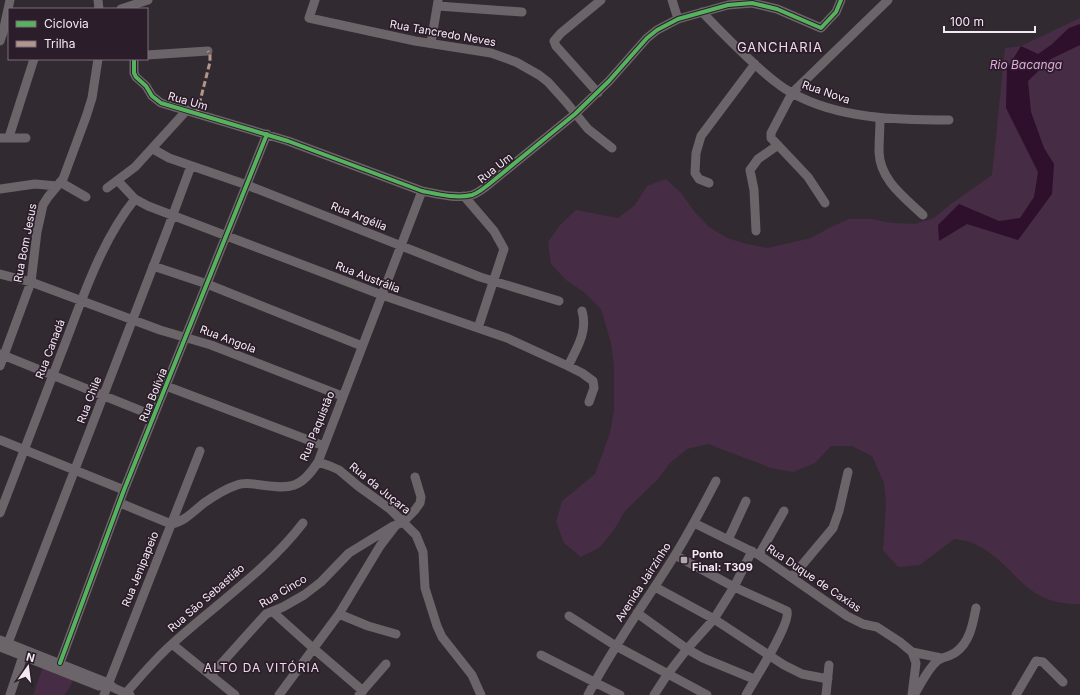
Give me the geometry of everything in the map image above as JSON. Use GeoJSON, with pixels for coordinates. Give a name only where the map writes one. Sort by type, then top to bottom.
{"type":"FeatureCollection","features":[{"type":"Feature","properties":{"kind":"street"},"geometry":{"type":"LineString","coordinates":[[124,8],[148,0]]}},
{"type":"Feature","properties":{"kind":"street","name":"Rua Tancredo Neves"},"geometry":{"type":"LineString","coordinates":[[316,0],[309,18],[431,43],[491,53],[516,62],[548,82],[588,129],[612,148]]}},
{"type":"Feature","properties":{"kind":"street"},"geometry":{"type":"LineString","coordinates":[[598,93],[556,46],[554,41],[561,33],[601,0]]}},
{"type":"Feature","properties":{"kind":"street"},"geometry":{"type":"LineString","coordinates":[[672,0],[678,19]]}},
{"type":"Feature","properties":{"kind":"street","name":"Rua Um"},"geometry":{"type":"LineString","coordinates":[[134,60],[134,73],[136,77],[146,86],[152,96],[160,102],[267,134],[422,191],[440,195],[464,196],[472,195],[488,185],[575,114],[598,93],[646,38],[657,30],[678,19],[728,5],[752,3],[777,9],[799,17],[820,28],[825,26],[836,12],[841,0]]}},
{"type":"Feature","properties":{"kind":"street"},"geometry":{"type":"LineString","coordinates":[[825,203],[808,177],[772,138],[771,133],[792,93],[888,0]]}},
{"type":"Feature","properties":{"kind":"street"},"geometry":{"type":"LineString","coordinates":[[431,43],[438,3],[522,12]]}},
{"type":"Feature","properties":{"kind":"street"},"geometry":{"type":"LineString","coordinates":[[0,41],[8,10]]}},
{"type":"Feature","properties":{"kind":"street","name":"Rua Nova"},"geometry":{"type":"LineString","coordinates":[[702,12],[727,39],[772,79],[792,93],[819,105],[854,114],[880,118],[949,120]]}},
{"type":"Feature","properties":{"kind":"street"},"geometry":{"type":"LineString","coordinates":[[148,55],[208,52]]}},
{"type":"Feature","properties":{"kind":"street"},"geometry":{"type":"LineString","coordinates":[[26,138],[5,138],[34,60]]}},
{"type":"Feature","properties":{"kind":"street","name":"Rua Bom Jesus"},"geometry":{"type":"LineString","coordinates":[[0,366],[2,354],[31,282],[37,232],[44,205],[65,174],[90,109],[98,60]]}},
{"type":"Feature","properties":{"kind":"street"},"geometry":{"type":"LineString","coordinates":[[709,183],[699,179],[696,173],[696,153],[702,136],[755,64]]}},
{"type":"Feature","properties":{"kind":"street"},"geometry":{"type":"LineString","coordinates":[[107,188],[135,167],[187,110]]}},
{"type":"Feature","properties":{"kind":"street"},"geometry":{"type":"LineString","coordinates":[[880,118],[879,152],[882,168],[893,187],[922,215]]}},
{"type":"Feature","properties":{"kind":"street","name":"Rua Bolívia"},"geometry":{"type":"LineString","coordinates":[[60,663],[124,490],[267,134]]}},
{"type":"Feature","properties":{"kind":"street"},"geometry":{"type":"LineString","coordinates":[[756,231],[754,190],[750,170],[758,159],[778,145]]}},
{"type":"Feature","properties":{"kind":"street","name":"Rua Argélia"},"geometry":{"type":"LineString","coordinates":[[153,149],[169,158],[247,185],[400,246],[493,281],[559,301]]}},
{"type":"Feature","properties":{"kind":"street","name":"Rua Chile"},"geometry":{"type":"LineString","coordinates":[[3,643],[75,470],[191,166]]}},
{"type":"Feature","properties":{"kind":"street","name":"Rua Austrália"},"geometry":{"type":"LineString","coordinates":[[118,181],[135,199],[172,216],[382,295],[507,338],[568,366],[593,381],[594,388],[590,402]]}},
{"type":"Feature","properties":{"kind":"street"},"geometry":{"type":"LineString","coordinates":[[0,189],[34,184],[58,184],[86,197]]}},
{"type":"Feature","properties":{"kind":"street","name":"Rua Paquistão"},"geometry":{"type":"LineString","coordinates":[[171,524],[180,522],[216,496],[238,485],[252,483],[283,487],[295,486],[306,477],[318,462],[342,396],[422,191]]}},
{"type":"Feature","properties":{"kind":"street"},"geometry":{"type":"LineString","coordinates":[[464,196],[494,231],[504,248],[504,254],[493,281],[478,328]]}},
{"type":"Feature","properties":{"kind":"street","name":"Rua Canadá"},"geometry":{"type":"LineString","coordinates":[[0,513],[81,301],[111,236],[122,216],[135,199]]}},
{"type":"Feature","properties":{"kind":"street"},"geometry":{"type":"LineString","coordinates":[[153,266],[207,284],[362,346]]}},
{"type":"Feature","properties":{"kind":"street","name":"Rua Angola"},"geometry":{"type":"LineString","coordinates":[[0,274],[31,282],[167,332],[212,344],[342,396]]}},
{"type":"Feature","properties":{"kind":"street"},"geometry":{"type":"LineString","coordinates":[[568,366],[578,347],[584,329],[582,311]]}},
{"type":"Feature","properties":{"kind":"street"},"geometry":{"type":"LineString","coordinates":[[2,354],[154,416]]}},
{"type":"Feature","properties":{"kind":"street"},"geometry":{"type":"LineString","coordinates":[[166,386],[324,446]]}},
{"type":"Feature","properties":{"kind":"street"},"geometry":{"type":"LineString","coordinates":[[0,440],[124,490]]}},
{"type":"Feature","properties":{"kind":"street","name":"Rua Jenipapeio"},"geometry":{"type":"LineString","coordinates":[[108,689],[200,451]]}},
{"type":"Feature","properties":{"kind":"street","name":"Rua da Juçara"},"geometry":{"type":"LineString","coordinates":[[318,462],[339,470],[390,509],[399,524],[416,535],[422,547],[425,588],[442,637],[472,675],[481,695]]}},
{"type":"Feature","properties":{"kind":"street"},"geometry":{"type":"LineString","coordinates":[[792,577],[833,528],[839,511],[848,472]]}},
{"type":"Feature","properties":{"kind":"street"},"geometry":{"type":"LineString","coordinates":[[279,695],[338,614],[376,553],[399,524],[416,510],[420,503],[421,497],[415,478]]}},
{"type":"Feature","properties":{"kind":"street","name":"Avenida Jairzinho"},"geometry":{"type":"LineString","coordinates":[[588,695],[616,646],[675,555],[716,481]]}},
{"type":"Feature","properties":{"kind":"street"},"geometry":{"type":"LineString","coordinates":[[728,540],[746,501]]}},
{"type":"Feature","properties":{"kind":"street"},"geometry":{"type":"LineString","coordinates":[[120,503],[171,524]]}},
{"type":"Feature","properties":{"kind":"street"},"geometry":{"type":"LineString","coordinates":[[654,695],[667,674],[714,619],[755,553],[784,511]]}},
{"type":"Feature","properties":{"kind":"street","name":"Rua São Sebastião"},"geometry":{"type":"LineString","coordinates":[[128,694],[150,666],[172,644],[277,553],[303,523]]}},
{"type":"Feature","properties":{"kind":"street","name":"Rua Duque de Caxias"},"geometry":{"type":"LineString","coordinates":[[694,523],[755,553],[843,613],[863,624],[877,627],[912,652],[941,658]]}},
{"type":"Feature","properties":{"kind":"street","name":"Rua Cinco"},"geometry":{"type":"LineString","coordinates":[[211,675],[261,618],[304,595],[321,582],[349,553],[399,524]]}},
{"type":"Feature","properties":{"kind":"street"},"geometry":{"type":"LineString","coordinates":[[675,555],[734,587],[788,612],[787,620],[746,695]]}},
{"type":"Feature","properties":{"kind":"street"},"geometry":{"type":"LineString","coordinates":[[655,586],[714,619],[784,665],[802,674],[828,679]]}},
{"type":"Feature","properties":{"kind":"street"},"geometry":{"type":"LineString","coordinates":[[913,695],[928,670],[941,658],[951,656],[957,652],[966,642],[973,623],[976,608]]}},
{"type":"Feature","properties":{"kind":"street"},"geometry":{"type":"LineString","coordinates":[[273,612],[361,693],[386,664]]}},
{"type":"Feature","properties":{"kind":"street"},"geometry":{"type":"LineString","coordinates":[[637,613],[703,658],[754,679]]}},
{"type":"Feature","properties":{"kind":"street"},"geometry":{"type":"LineString","coordinates":[[338,614],[368,626],[396,634]]}},
{"type":"Feature","properties":{"kind":"street"},"geometry":{"type":"LineString","coordinates":[[569,616],[616,646],[708,695]]}},
{"type":"Feature","properties":{"kind":"street"},"geometry":{"type":"LineString","coordinates":[[3,643],[23,656],[108,689],[128,694]]}},
{"type":"Feature","properties":{"kind":"street"},"geometry":{"type":"LineString","coordinates":[[3,643],[60,663],[108,689]]}},
{"type":"Feature","properties":{"kind":"street"},"geometry":{"type":"LineString","coordinates":[[172,644],[235,695]]}},
{"type":"Feature","properties":{"kind":"street"},"geometry":{"type":"LineString","coordinates":[[912,652],[916,663],[913,695]]}},
{"type":"Feature","properties":{"kind":"street"},"geometry":{"type":"LineString","coordinates":[[541,655],[620,695]]}},
{"type":"Feature","properties":{"kind":"street"},"geometry":{"type":"LineString","coordinates":[[10,695],[23,656]]}},
{"type":"Feature","properties":{"kind":"street"},"geometry":{"type":"LineString","coordinates":[[1016,695],[1037,660],[1043,662],[1063,682]]}},
{"type":"Feature","properties":{"kind":"street"},"geometry":{"type":"LineString","coordinates":[[826,695],[829,665]]}},
{"type":"Feature","properties":{"kind":"shaded area"},"geometry":{"type":"Polygon","coordinates":[[[1080,18],[1080,604],[1061,603],[1045,598],[1033,591],[989,553],[970,542],[954,539],[920,565],[898,567],[883,550],[886,506],[884,483],[872,456],[852,446],[831,446],[815,463],[793,472],[771,468],[708,444],[687,449],[670,463],[657,480],[625,511],[614,530],[600,547],[581,557],[564,543],[556,522],[562,501],[595,474],[610,433],[614,410],[614,366],[611,343],[601,309],[585,293],[566,280],[551,264],[548,242],[560,225],[576,210],[618,218],[635,205],[647,186],[666,179],[682,194],[694,211],[709,227],[727,238],[768,248],[811,238],[849,219],[871,219],[892,223],[914,224],[934,218],[992,175],[1005,48],[1021,46],[1080,18]]]}},
{"type":"Feature","properties":{"kind":"shaded area"},"geometry":{"type":"Polygon","coordinates":[[[43,667],[74,679],[65,695],[33,695],[43,667]]]}},
{"type":"Feature","properties":{"kind":"water","name":"Rio Bacanga"},"geometry":{"type":"Polygon","coordinates":[[[1080,24],[1080,45],[1051,59],[1028,81],[1031,112],[1044,148],[1054,164],[1052,194],[1018,240],[967,224],[939,241],[938,225],[959,204],[999,221],[1020,218],[1034,197],[1038,172],[1006,108],[1007,69],[1021,46],[1038,54],[1051,45],[1069,28],[1080,24]]]}},
{"type":"Feature","properties":{"kind":"marked path"},"geometry":{"type":"LineString","coordinates":[[197,113],[210,62],[210,55],[208,51]]}},
{"type":"Feature","properties":{"kind":"cycle path"},"geometry":{"type":"LineString","coordinates":[[134,60],[134,73],[136,77],[146,86],[152,96],[161,103],[288,141],[422,191],[447,196],[466,196],[472,195],[484,188],[575,114],[609,81],[647,38],[657,30],[678,19],[728,5],[752,3],[777,9],[821,28],[836,12],[841,0]]}},
{"type":"Feature","properties":{"kind":"cycle path"},"geometry":{"type":"LineString","coordinates":[[60,663],[124,490],[267,134]]}},
{"type":"Feature","properties":{"kind":"place","name":"Ponto Final: T309"},"geometry":{"type":"Point","coordinates":[684,560]}},
{"type":"Feature","properties":{"kind":"district","name":"GANCHARIA"},"geometry":{"type":"Point","coordinates":[780,47]}},
{"type":"Feature","properties":{"kind":"district","name":"ALTO DA VITÓRIA"},"geometry":{"type":"Point","coordinates":[262,667]}}]}
